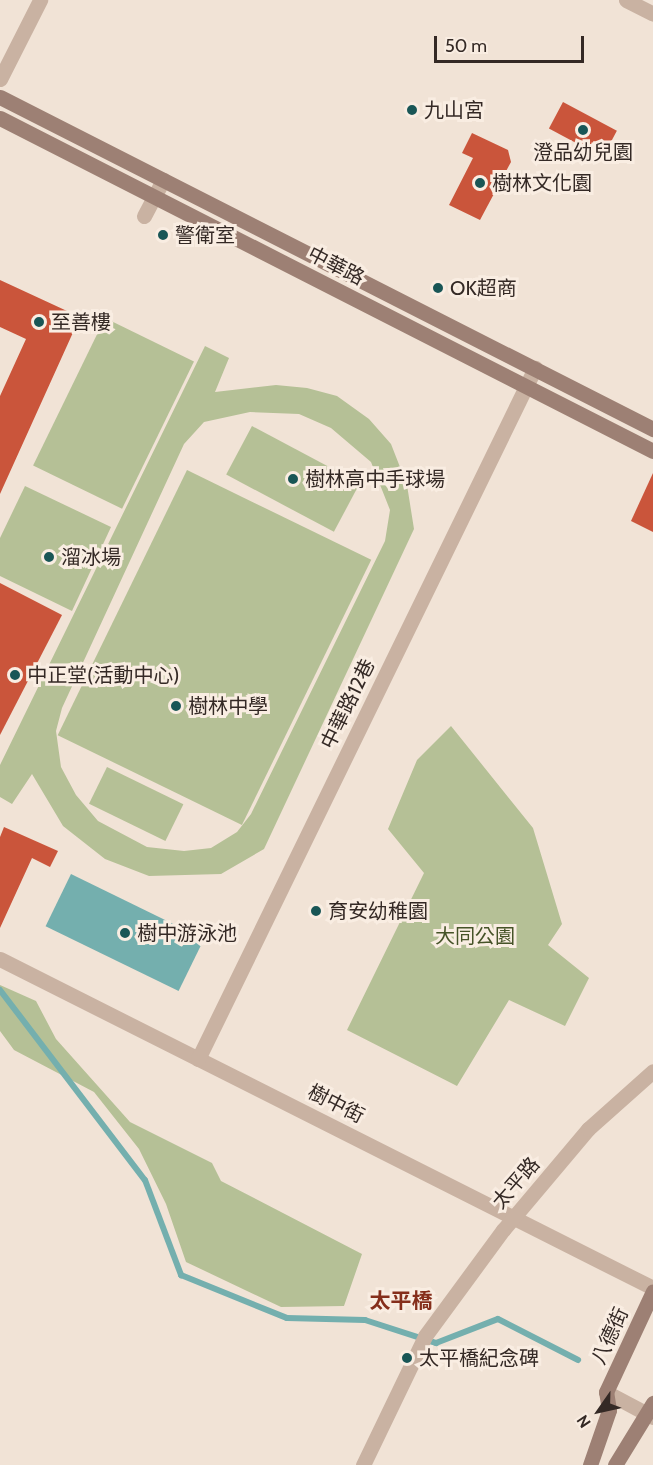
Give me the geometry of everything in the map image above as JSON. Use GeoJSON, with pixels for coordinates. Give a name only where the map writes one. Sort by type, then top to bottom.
{"type":"FeatureCollection","features":[{"type":"Feature","properties":{"kind":"street"},"geometry":{"type":"LineString","coordinates":[[0,79],[40,0]]}},
{"type":"Feature","properties":{"kind":"street"},"geometry":{"type":"LineString","coordinates":[[626,0],[653,14]]}},
{"type":"Feature","properties":{"kind":"street","name":"中華路"},"geometry":{"type":"LineString","coordinates":[[0,97],[653,429]]}},
{"type":"Feature","properties":{"kind":"street","name":"中華路"},"geometry":{"type":"LineString","coordinates":[[0,118],[653,451]]}},
{"type":"Feature","properties":{"kind":"street"},"geometry":{"type":"LineString","coordinates":[[144,216],[163,180]]}},
{"type":"Feature","properties":{"kind":"street","name":"中華路12巷"},"geometry":{"type":"LineString","coordinates":[[198,1059],[535,368]]}},
{"type":"Feature","properties":{"kind":"street","name":"樹中街"},"geometry":{"type":"LineString","coordinates":[[0,959],[653,1289]]}},
{"type":"Feature","properties":{"kind":"street","name":"太平路"},"geometry":{"type":"LineString","coordinates":[[363,1465],[412,1358],[425,1336],[588,1130],[653,1071]]}},
{"type":"Feature","properties":{"kind":"street","name":"八德街"},"geometry":{"type":"LineString","coordinates":[[590,1465],[603,1433],[609,1410],[606,1392],[653,1289]]}},
{"type":"Feature","properties":{"kind":"street"},"geometry":{"type":"LineString","coordinates":[[606,1392],[651,1411],[625,1443],[615,1465]]}},
{"type":"Feature","properties":{"kind":"green space"},"geometry":{"type":"Polygon","coordinates":[[[105,318],[194,361],[122,509],[33,465],[105,318]]]}},
{"type":"Feature","properties":{"kind":"green space"},"geometry":{"type":"Polygon","coordinates":[[[205,346],[229,358],[215,392],[276,385],[307,388],[337,396],[369,419],[391,444],[407,485],[414,529],[264,849],[221,874],[149,876],[105,859],[63,826],[32,774],[12,804],[0,797],[0,765],[205,346]],[[250,412],[204,422],[184,444],[62,708],[56,731],[61,767],[76,795],[98,821],[147,847],[184,851],[211,848],[237,832],[251,814],[385,541],[390,510],[371,462],[331,428],[299,414],[250,412]]]}},
{"type":"Feature","properties":{"kind":"green space","name":"樹林高中手球場"},"geometry":{"type":"Polygon","coordinates":[[[252,426],[360,483],[334,532],[226,475],[252,426]]]}},
{"type":"Feature","properties":{"kind":"green space"},"geometry":{"type":"Polygon","coordinates":[[[187,470],[371,560],[242,825],[58,735],[187,470]]]}},
{"type":"Feature","properties":{"kind":"green space","name":"溜冰場"},"geometry":{"type":"Polygon","coordinates":[[[25,486],[111,527],[72,611],[0,576],[0,538],[25,486]]]}},
{"type":"Feature","properties":{"kind":"green space","name":"大同公園"},"geometry":{"type":"Polygon","coordinates":[[[451,726],[533,828],[562,924],[548,945],[589,978],[565,1026],[509,1000],[457,1086],[347,1030],[424,873],[388,829],[417,760],[451,726]]]}},
{"type":"Feature","properties":{"kind":"green space"},"geometry":{"type":"Polygon","coordinates":[[[107,767],[183,804],[165,841],[89,804],[107,767]]]}},
{"type":"Feature","properties":{"kind":"green space"},"geometry":{"type":"Polygon","coordinates":[[[0,985],[36,1001],[56,1039],[130,1122],[212,1163],[221,1181],[362,1254],[344,1306],[281,1307],[186,1262],[166,1204],[139,1149],[94,1092],[14,1050],[0,1031],[0,985]]]}},
{"type":"Feature","properties":{"kind":"water","name":"樹中游泳池"},"geometry":{"type":"Polygon","coordinates":[[[71,874],[204,939],[179,991],[46,926],[71,874]]]}},
{"type":"Feature","properties":{"kind":"building","name":"澄品幼兒園"},"geometry":{"type":"Polygon","coordinates":[[[563,102],[617,131],[603,157],[549,128],[563,102]]]}},
{"type":"Feature","properties":{"kind":"building","name":"樹林文化園"},"geometry":{"type":"Polygon","coordinates":[[[472,133],[508,150],[511,162],[480,220],[449,205],[473,158],[462,153],[472,133]]]}},
{"type":"Feature","properties":{"kind":"building"},"geometry":{"type":"Polygon","coordinates":[[[0,280],[80,317],[0,494],[0,396],[26,339],[0,327],[0,280]]]}},
{"type":"Feature","properties":{"kind":"building"},"geometry":{"type":"Polygon","coordinates":[[[653,473],[653,532],[631,521],[653,473]]]}},
{"type":"Feature","properties":{"kind":"building","name":"中正堂(活動中心)"},"geometry":{"type":"Polygon","coordinates":[[[0,583],[62,615],[0,735],[0,583]]]}},
{"type":"Feature","properties":{"kind":"building"},"geometry":{"type":"Polygon","coordinates":[[[4,827],[58,851],[50,867],[32,858],[0,928],[0,837],[4,827]]]}},
{"type":"Feature","properties":{"kind":"waterway"},"geometry":{"type":"LineString","coordinates":[[0,990],[145,1180],[181,1275],[287,1318],[365,1320],[436,1343],[498,1319],[578,1360]]}},
{"type":"Feature","properties":{"kind":"place","name":"九山宮"},"geometry":{"type":"Point","coordinates":[412,110]}},
{"type":"Feature","properties":{"kind":"place","name":"澄品幼兒園"},"geometry":{"type":"Point","coordinates":[583,130]}},
{"type":"Feature","properties":{"kind":"place","name":"樹林文化園"},"geometry":{"type":"Point","coordinates":[480,183]}},
{"type":"Feature","properties":{"kind":"place","name":"警衛室"},"geometry":{"type":"Point","coordinates":[163,235]}},
{"type":"Feature","properties":{"kind":"place","name":"OK超商"},"geometry":{"type":"Point","coordinates":[438,288]}},
{"type":"Feature","properties":{"kind":"place","name":"至善樓"},"geometry":{"type":"Point","coordinates":[39,322]}},
{"type":"Feature","properties":{"kind":"place","name":"樹林高中手球場"},"geometry":{"type":"Point","coordinates":[293,479]}},
{"type":"Feature","properties":{"kind":"place","name":"溜冰場"},"geometry":{"type":"Point","coordinates":[49,557]}},
{"type":"Feature","properties":{"kind":"place","name":"中正堂(活動中心)"},"geometry":{"type":"Point","coordinates":[15,675]}},
{"type":"Feature","properties":{"kind":"place","name":"樹林中學"},"geometry":{"type":"Point","coordinates":[176,706]}},
{"type":"Feature","properties":{"kind":"place","name":"育安幼稚園"},"geometry":{"type":"Point","coordinates":[316,911]}},
{"type":"Feature","properties":{"kind":"place","name":"樹中游泳池"},"geometry":{"type":"Point","coordinates":[125,933]}},
{"type":"Feature","properties":{"kind":"place","name":"太平橋紀念碑"},"geometry":{"type":"Point","coordinates":[407,1358]}},
{"type":"Feature","properties":{"kind":"district","name":"太平橋"},"geometry":{"type":"Point","coordinates":[401,1301]}}]}
